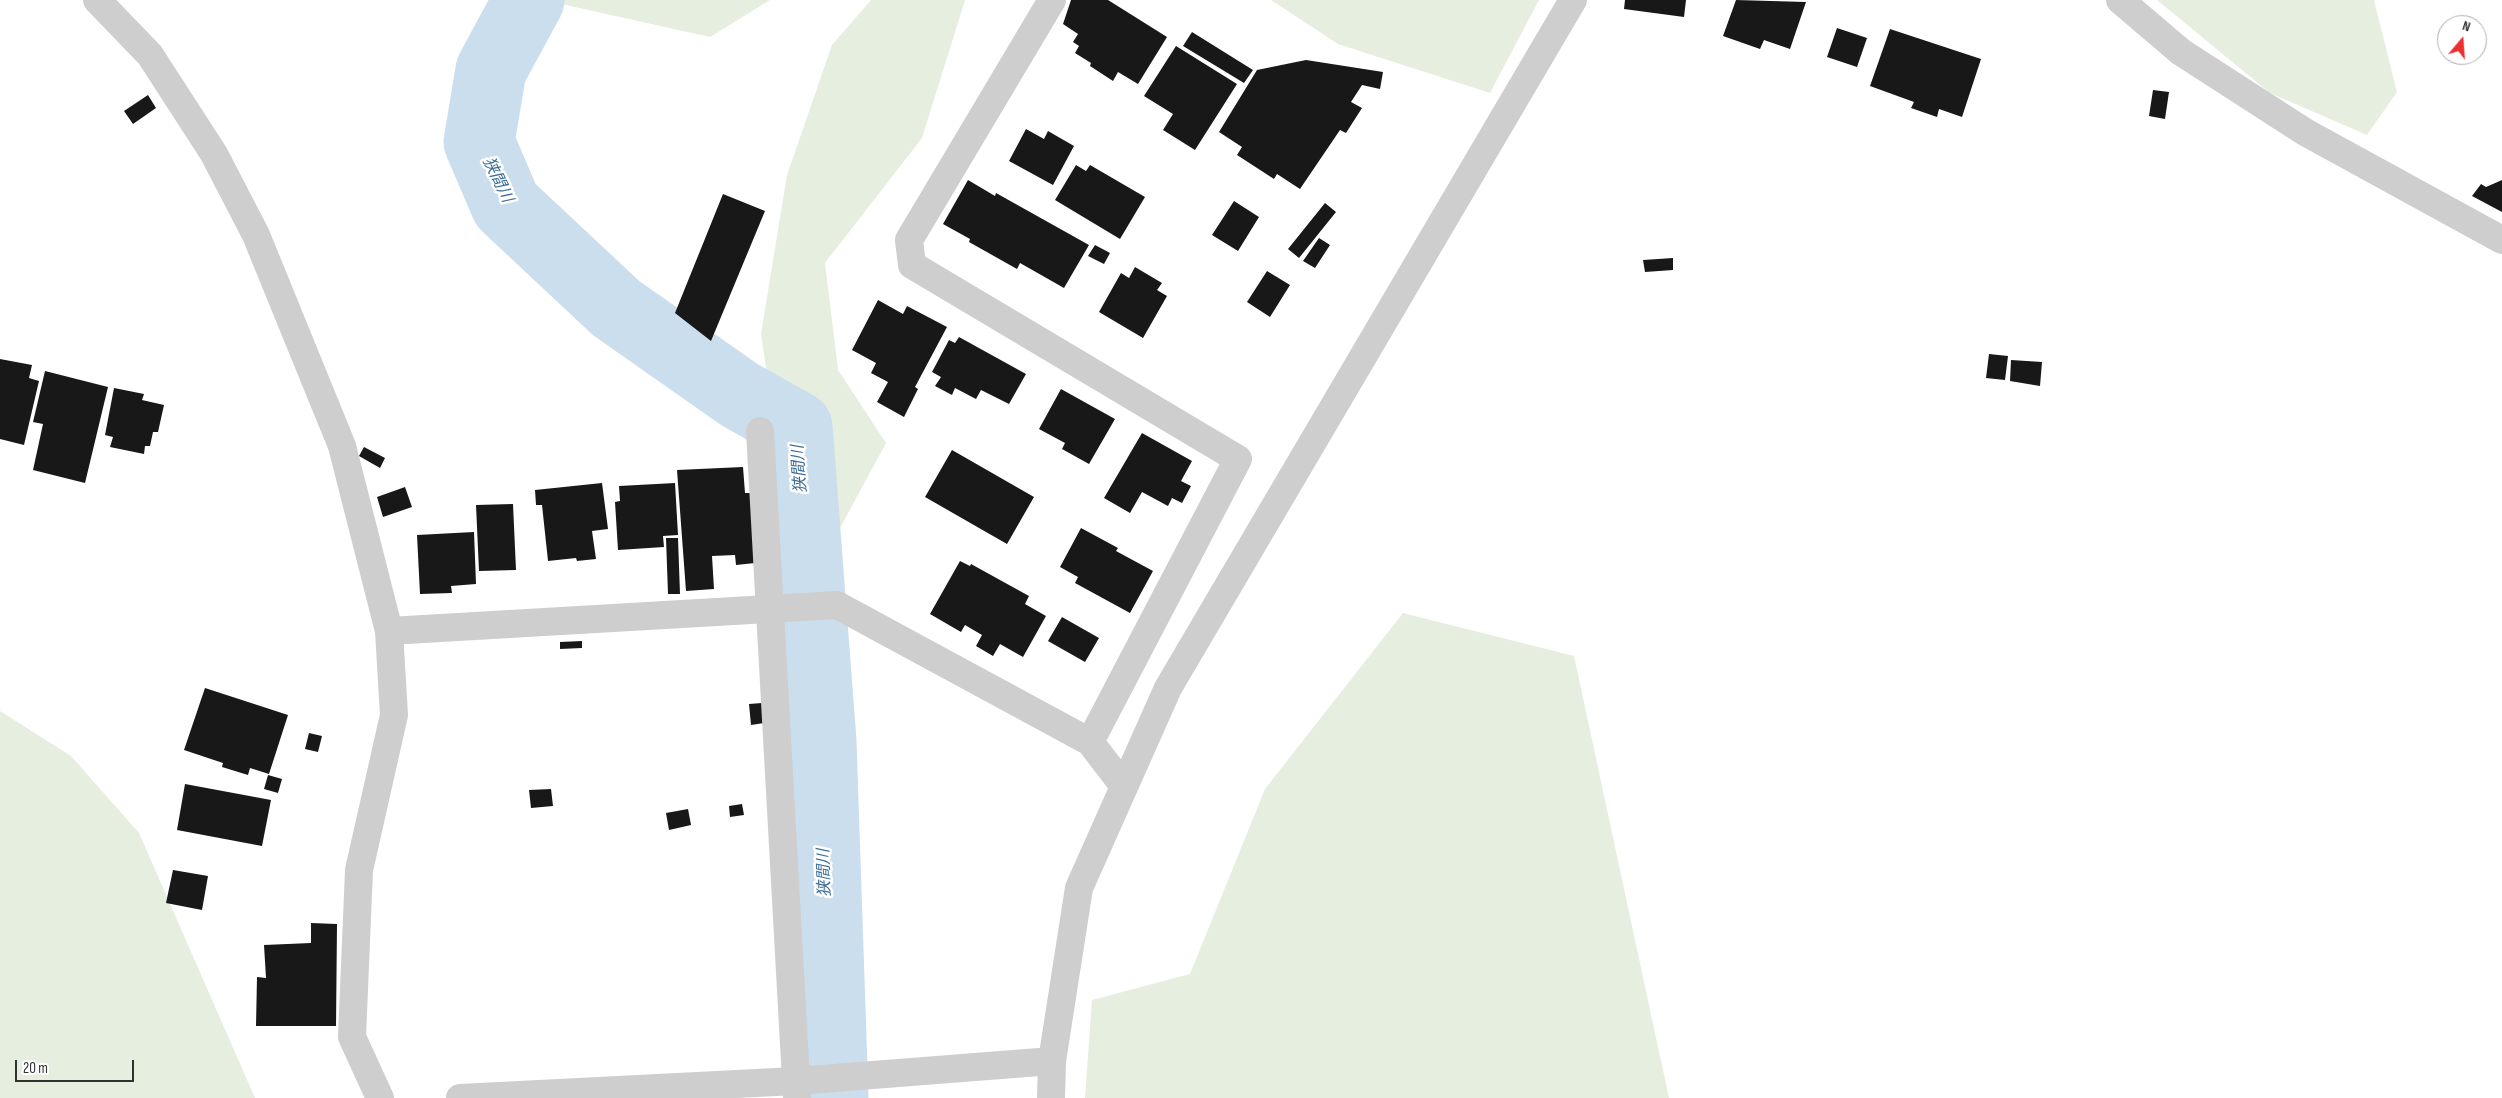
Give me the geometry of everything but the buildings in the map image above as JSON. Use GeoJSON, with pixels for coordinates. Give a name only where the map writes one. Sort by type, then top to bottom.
{"type":"FeatureCollection","features":[{"type":"Feature","properties":{"kind":"street"},"geometry":{"type":"LineString","coordinates":[[97,0],[150,54],[214,154],[256,234],[342,446],[389,631],[394,714],[359,870],[352,1037],[380,1098]]}},
{"type":"Feature","properties":{"kind":"street"},"geometry":{"type":"LineString","coordinates":[[1052,0],[909,240],[912,265],[1238,459],[1090,742]]}},
{"type":"Feature","properties":{"kind":"street"},"geometry":{"type":"LineString","coordinates":[[1051,1098],[1052,1061],[1078,888],[1168,688],[1573,0]]}},
{"type":"Feature","properties":{"kind":"street"},"geometry":{"type":"LineString","coordinates":[[2120,0],[2181,52],[2305,132],[2502,240]]}},
{"type":"Feature","properties":{"kind":"street"},"geometry":{"type":"LineString","coordinates":[[760,431],[797,1090]]}},
{"type":"Feature","properties":{"kind":"street"},"geometry":{"type":"LineString","coordinates":[[389,631],[837,605],[1090,742],[1124,785]]}},
{"type":"Feature","properties":{"kind":"street"},"geometry":{"type":"LineString","coordinates":[[460,1098],[797,1090],[1052,1061]]}},
{"type":"Feature","properties":{"kind":"green space"},"geometry":{"type":"Polygon","coordinates":[[[558,0],[770,0],[710,37],[557,3],[558,0]]]}},
{"type":"Feature","properties":{"kind":"green space"},"geometry":{"type":"Polygon","coordinates":[[[871,0],[965,0],[922,138],[825,263],[838,370],[886,443],[826,554],[794,555],[761,334],[787,175],[832,45],[871,0]]]}},
{"type":"Feature","properties":{"kind":"green space"},"geometry":{"type":"Polygon","coordinates":[[[1271,0],[1539,0],[1490,93],[1338,44],[1271,0]]]}},
{"type":"Feature","properties":{"kind":"green space"},"geometry":{"type":"Polygon","coordinates":[[[2157,0],[2374,0],[2397,92],[2367,135],[2270,93],[2157,0]]]}},
{"type":"Feature","properties":{"kind":"green space"},"geometry":{"type":"Polygon","coordinates":[[[1403,613],[1574,656],[1669,1098],[1085,1098],[1092,1000],[1190,974],[1265,789],[1403,613]]]}},
{"type":"Feature","properties":{"kind":"green space"},"geometry":{"type":"Polygon","coordinates":[[[0,711],[71,756],[139,833],[255,1098],[0,1098],[0,711]]]}},
{"type":"Feature","properties":{"kind":"waterway","name":"狭間川"},"geometry":{"type":"LineString","coordinates":[[529,0],[491,70],[479,142],[506,205],[616,308],[740,395],[797,427],[821,741],[833,1098]]}}]}
